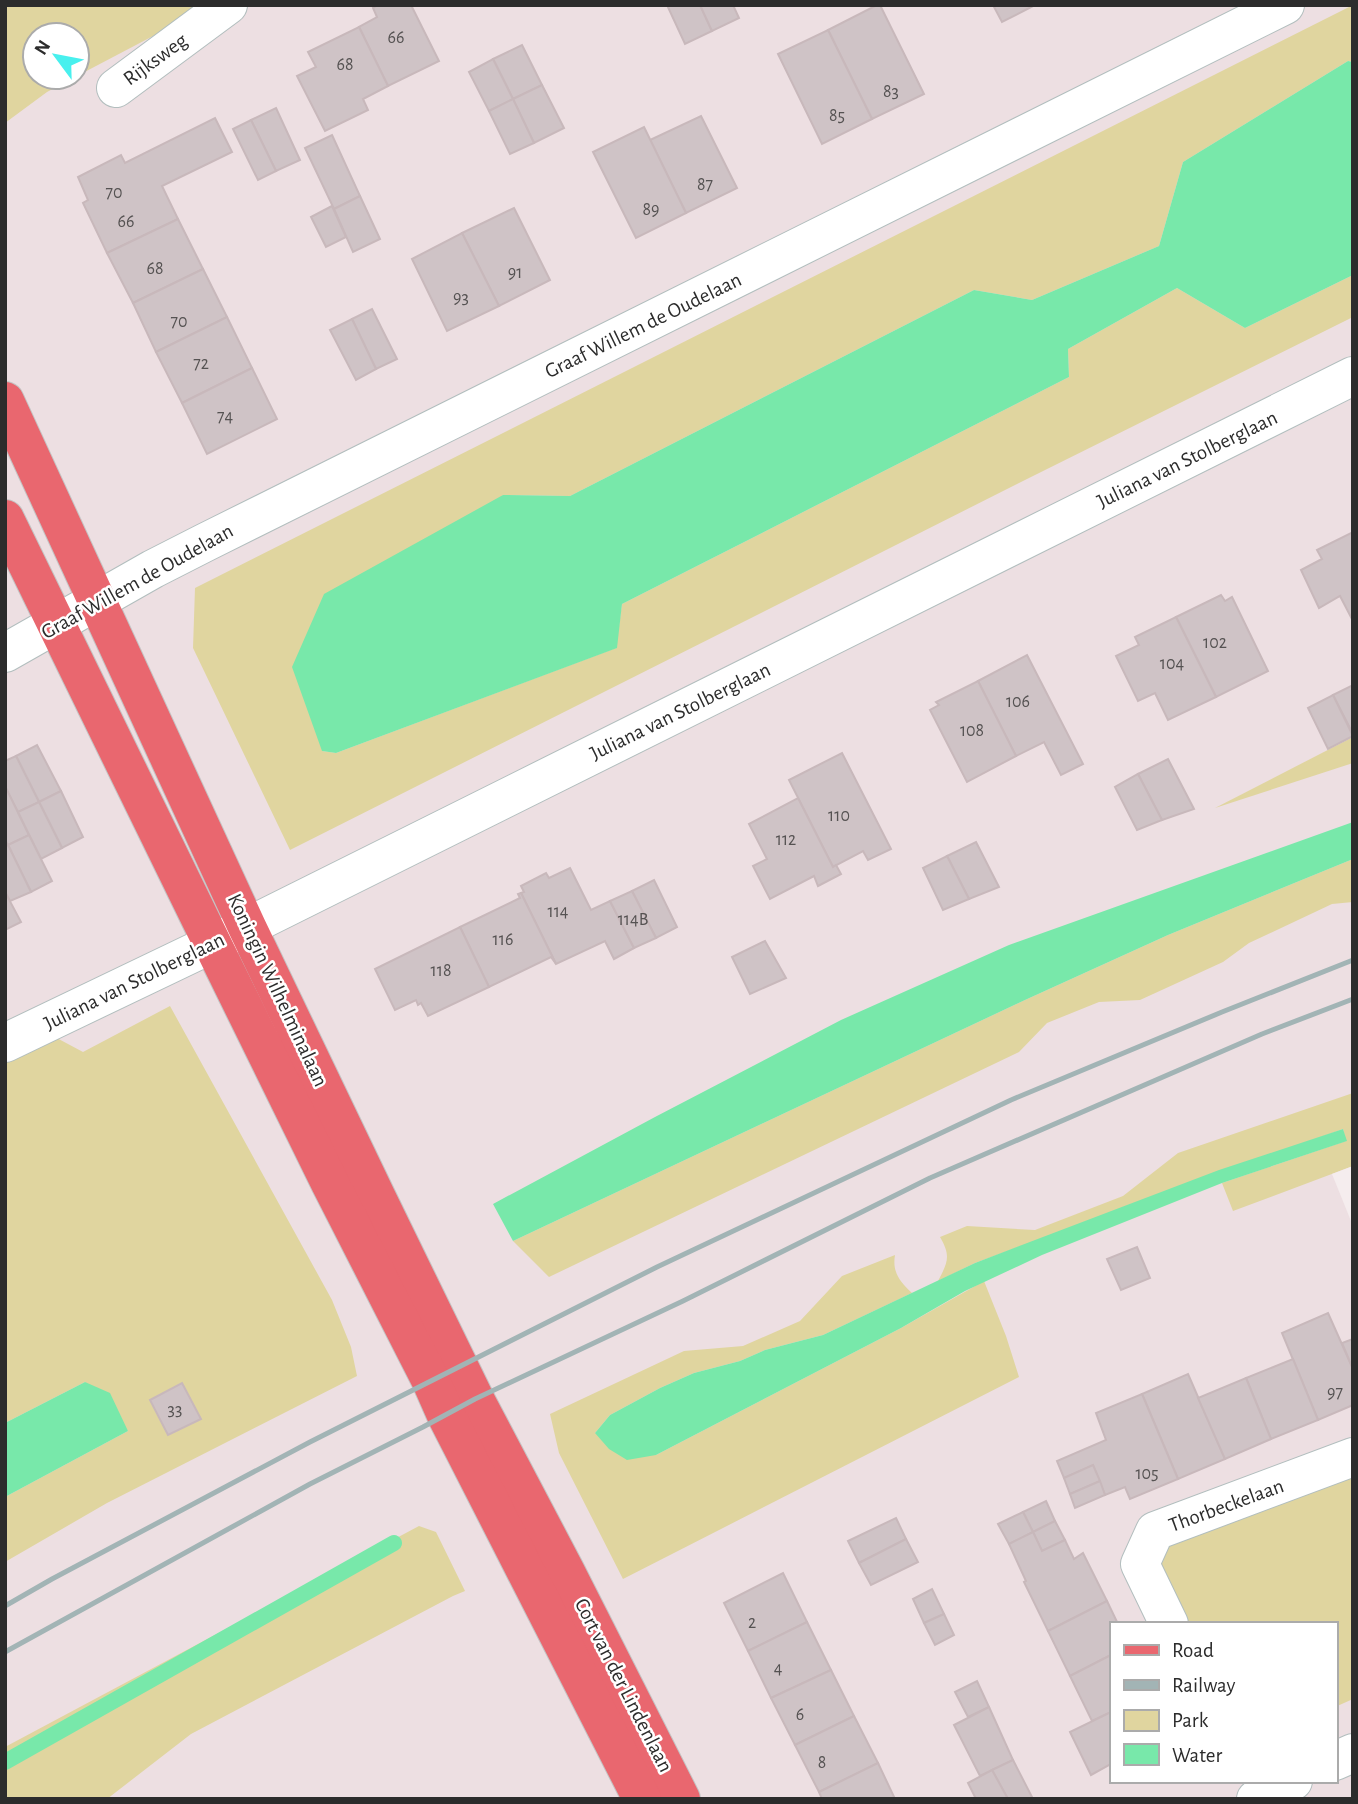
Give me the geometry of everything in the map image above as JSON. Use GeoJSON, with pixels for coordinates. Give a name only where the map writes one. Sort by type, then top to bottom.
{"type":"FeatureCollection","features":[{"type":"Feature","properties":{"kind":"main road","name":"Koningin Wilhelminalaan"},"geometry":{"type":"LineString","coordinates":[[5,401],[247,927],[475,1399],[550,1580]]}},
{"type":"Feature","properties":{"kind":"main road","name":"Koningin Wilhelminalaan"},"geometry":{"type":"LineString","coordinates":[[5,519],[446,1415],[550,1580]]}},
{"type":"Feature","properties":{"kind":"main road","name":"Cort van der Lindenlaan"},"geometry":{"type":"LineString","coordinates":[[550,1580],[642,1799]]}},
{"type":"Feature","properties":{"kind":"main road","name":"Cort van der Lindenlaan"},"geometry":{"type":"LineString","coordinates":[[550,1580],[681,1799]]}},
{"type":"Feature","properties":{"kind":"street","name":"Rijksweg"},"geometry":{"type":"LineString","coordinates":[[116,88],[228,5]]}},
{"type":"Feature","properties":{"kind":"street","name":"Graaf Willem de Oudelaan"},"geometry":{"type":"LineString","coordinates":[[5,653],[218,536],[1285,5]]}},
{"type":"Feature","properties":{"kind":"street","name":"Juliana van Stolberglaan"},"geometry":{"type":"LineString","coordinates":[[5,1043],[247,927],[1353,376]]}},
{"type":"Feature","properties":{"kind":"street","name":"Thorbeckelaan"},"geometry":{"type":"LineString","coordinates":[[1167,1622],[1140,1564],[1155,1531],[1353,1457]]}},
{"type":"Feature","properties":{"kind":"street"},"geometry":{"type":"LineString","coordinates":[[1337,1760],[1353,1753]]}},
{"type":"Feature","properties":{"kind":"street"},"geometry":{"type":"LineString","coordinates":[[1244,1783],[1253,1799],[1289,1783]]}},
{"type":"Feature","properties":{"kind":"green space"},"geometry":{"type":"Polygon","coordinates":[[[5,5],[197,5],[155,35],[91,69],[91,21],[21,21],[21,91],[49,91],[5,123],[5,5]]]}},
{"type":"Feature","properties":{"kind":"green space"},"geometry":{"type":"Polygon","coordinates":[[[1353,5],[1353,62],[1348,61],[1183,162],[1159,246],[1032,300],[974,290],[570,496],[503,495],[322,751],[336,753],[616,648],[622,604],[1069,377],[1068,349],[1177,288],[1245,328],[1353,275],[1353,317],[290,850],[193,648],[195,588],[1353,5]]]}},
{"type":"Feature","properties":{"kind":"green space"},"geometry":{"type":"Polygon","coordinates":[[[1353,737],[1353,763],[1215,808],[1353,737]]]}},
{"type":"Feature","properties":{"kind":"green space"},"geometry":{"type":"Polygon","coordinates":[[[1353,859],[1353,902],[1332,904],[1249,943],[1223,962],[1140,1000],[1099,1002],[1047,1023],[1019,1052],[549,1277],[513,1241],[1025,1000],[1168,935],[1353,859]]]}},
{"type":"Feature","properties":{"kind":"green space"},"geometry":{"type":"Polygon","coordinates":[[[170,1006],[332,1300],[351,1347],[357,1376],[107,1503],[5,1562],[5,1497],[128,1431],[85,1382],[5,1423],[5,1062],[53,1036],[83,1052],[170,1006]]]}},
{"type":"Feature","properties":{"kind":"green space"},"geometry":{"type":"Polygon","coordinates":[[[1353,1093],[1353,1166],[1233,1211],[1222,1183],[1346,1141],[1343,1129],[975,1263],[938,1281],[947,1259],[940,1237],[967,1226],[1035,1230],[1123,1196],[1178,1153],[1353,1093]]]}},
{"type":"Feature","properties":{"kind":"green space"},"geometry":{"type":"Polygon","coordinates":[[[895,1255],[898,1276],[912,1293],[823,1335],[694,1373],[660,1388],[610,1415],[595,1433],[656,1455],[901,1328],[984,1281],[1019,1377],[623,1579],[559,1453],[550,1414],[684,1351],[743,1346],[800,1321],[842,1276],[895,1255]]]}},
{"type":"Feature","properties":{"kind":"green space"},"geometry":{"type":"Polygon","coordinates":[[[1353,1465],[1353,1699],[1337,1706],[1337,1622],[1180,1622],[1157,1575],[1162,1549],[1353,1465]]]}},
{"type":"Feature","properties":{"kind":"green space"},"geometry":{"type":"Polygon","coordinates":[[[419,1526],[436,1532],[465,1591],[191,1734],[107,1799],[5,1799],[5,1747],[419,1526]]]}},
{"type":"Feature","properties":{"kind":"shaded area"},"geometry":{"type":"Polygon","coordinates":[[[1353,1166],[1353,1226],[1332,1174],[1353,1166]]]}},
{"type":"Feature","properties":{"kind":"water"},"geometry":{"type":"Polygon","coordinates":[[[1348,61],[1353,62],[1353,275],[1245,328],[1177,288],[1068,349],[1069,377],[622,604],[617,648],[336,753],[322,751],[292,667],[324,594],[503,495],[570,496],[974,290],[1032,300],[1159,246],[1183,162],[1348,61]]]}},
{"type":"Feature","properties":{"kind":"water"},"geometry":{"type":"Polygon","coordinates":[[[1353,822],[1353,859],[1168,935],[1025,1000],[513,1241],[493,1204],[841,1020],[1009,945],[1353,822]]]}},
{"type":"Feature","properties":{"kind":"water"},"geometry":{"type":"Polygon","coordinates":[[[1343,1129],[1347,1141],[1222,1183],[1042,1255],[965,1291],[901,1328],[656,1455],[627,1460],[609,1449],[595,1433],[610,1415],[694,1373],[823,1335],[975,1263],[1219,1170],[1343,1129]]]}},
{"type":"Feature","properties":{"kind":"water"},"geometry":{"type":"Polygon","coordinates":[[[85,1382],[110,1393],[128,1431],[5,1497],[5,1423],[85,1382]]]}},
{"type":"Feature","properties":{"kind":"building"},"geometry":{"type":"Polygon","coordinates":[[[378,5],[411,5],[439,61],[388,86],[359,27],[377,17],[373,8],[378,5]]]}},
{"type":"Feature","properties":{"kind":"building"},"geometry":{"type":"Polygon","coordinates":[[[667,5],[700,5],[712,31],[685,44],[667,5]]]}},
{"type":"Feature","properties":{"kind":"building"},"geometry":{"type":"Polygon","coordinates":[[[700,5],[733,5],[739,18],[712,31],[700,5]]]}},
{"type":"Feature","properties":{"kind":"building"},"geometry":{"type":"Polygon","coordinates":[[[880,5],[924,94],[872,119],[828,30],[880,5]]]}},
{"type":"Feature","properties":{"kind":"building"},"geometry":{"type":"Polygon","coordinates":[[[993,5],[1035,5],[1002,22],[993,5]]]}},
{"type":"Feature","properties":{"kind":"building"},"geometry":{"type":"Polygon","coordinates":[[[359,27],[388,86],[363,99],[368,110],[325,131],[297,76],[316,67],[308,52],[359,27]]]}},
{"type":"Feature","properties":{"kind":"building"},"geometry":{"type":"Polygon","coordinates":[[[828,30],[872,119],[822,144],[778,54],[828,30]]]}},
{"type":"Feature","properties":{"kind":"building"},"geometry":{"type":"Polygon","coordinates":[[[522,45],[542,85],[513,99],[493,59],[522,45]]]}},
{"type":"Feature","properties":{"kind":"building"},"geometry":{"type":"Polygon","coordinates":[[[493,59],[513,99],[489,111],[469,72],[493,59]]]}},
{"type":"Feature","properties":{"kind":"building"},"geometry":{"type":"Polygon","coordinates":[[[542,85],[564,128],[534,143],[513,99],[542,85]]]}},
{"type":"Feature","properties":{"kind":"building"},"geometry":{"type":"Polygon","coordinates":[[[513,99],[534,143],[510,154],[489,111],[513,99]]]}},
{"type":"Feature","properties":{"kind":"building"},"geometry":{"type":"Polygon","coordinates":[[[276,108],[300,160],[276,171],[251,120],[276,108]]]}},
{"type":"Feature","properties":{"kind":"building"},"geometry":{"type":"Polygon","coordinates":[[[701,116],[737,188],[686,213],[650,140],[701,116]]]}},
{"type":"Feature","properties":{"kind":"building"},"geometry":{"type":"Polygon","coordinates":[[[215,118],[232,152],[162,186],[178,219],[107,253],[83,203],[88,200],[78,177],[121,155],[125,163],[215,118]]]}},
{"type":"Feature","properties":{"kind":"building"},"geometry":{"type":"Polygon","coordinates":[[[251,120],[276,171],[258,180],[233,129],[251,120]]]}},
{"type":"Feature","properties":{"kind":"building"},"geometry":{"type":"Polygon","coordinates":[[[644,127],[686,213],[636,238],[593,152],[644,127]]]}},
{"type":"Feature","properties":{"kind":"building"},"geometry":{"type":"Polygon","coordinates":[[[332,135],[360,196],[334,209],[305,148],[332,135]]]}},
{"type":"Feature","properties":{"kind":"building"},"geometry":{"type":"Polygon","coordinates":[[[360,196],[380,239],[353,252],[334,209],[360,196]]]}},
{"type":"Feature","properties":{"kind":"building"},"geometry":{"type":"Polygon","coordinates":[[[332,206],[346,237],[326,247],[311,217],[332,206]]]}},
{"type":"Feature","properties":{"kind":"building"},"geometry":{"type":"Polygon","coordinates":[[[514,208],[550,280],[499,306],[462,233],[514,208]]]}},
{"type":"Feature","properties":{"kind":"building"},"geometry":{"type":"Polygon","coordinates":[[[178,219],[203,269],[133,303],[107,253],[178,219]]]}},
{"type":"Feature","properties":{"kind":"building"},"geometry":{"type":"Polygon","coordinates":[[[462,233],[499,306],[447,331],[412,259],[462,233]]]}},
{"type":"Feature","properties":{"kind":"building"},"geometry":{"type":"Polygon","coordinates":[[[203,269],[227,317],[156,352],[133,303],[203,269]]]}},
{"type":"Feature","properties":{"kind":"building"},"geometry":{"type":"Polygon","coordinates":[[[372,309],[397,359],[376,369],[352,319],[372,309]]]}},
{"type":"Feature","properties":{"kind":"building"},"geometry":{"type":"Polygon","coordinates":[[[227,317],[252,368],[182,403],[156,352],[227,317]]]}},
{"type":"Feature","properties":{"kind":"building"},"geometry":{"type":"Polygon","coordinates":[[[352,319],[376,369],[356,380],[330,330],[352,319]]]}},
{"type":"Feature","properties":{"kind":"building"},"geometry":{"type":"Polygon","coordinates":[[[252,368],[277,419],[207,454],[182,403],[252,368]]]}},
{"type":"Feature","properties":{"kind":"building"},"geometry":{"type":"Polygon","coordinates":[[[1353,532],[1353,621],[1340,596],[1319,608],[1301,570],[1322,559],[1317,550],[1353,532]]]}},
{"type":"Feature","properties":{"kind":"building"},"geometry":{"type":"Polygon","coordinates":[[[1221,595],[1225,601],[1232,597],[1268,671],[1216,697],[1176,617],[1221,595]]]}},
{"type":"Feature","properties":{"kind":"building"},"geometry":{"type":"Polygon","coordinates":[[[1176,617],[1216,697],[1168,720],[1155,693],[1138,701],[1116,656],[1139,645],[1135,637],[1176,617]]]}},
{"type":"Feature","properties":{"kind":"building"},"geometry":{"type":"Polygon","coordinates":[[[1027,655],[1083,764],[1061,775],[1044,742],[1016,756],[978,681],[1027,655]]]}},
{"type":"Feature","properties":{"kind":"building"},"geometry":{"type":"Polygon","coordinates":[[[978,681],[1016,756],[967,782],[930,710],[939,705],[936,702],[978,681]]]}},
{"type":"Feature","properties":{"kind":"building"},"geometry":{"type":"Polygon","coordinates":[[[1353,685],[1353,734],[1333,695],[1353,685]]]}},
{"type":"Feature","properties":{"kind":"building"},"geometry":{"type":"Polygon","coordinates":[[[1333,695],[1353,736],[1328,749],[1308,708],[1333,695]]]}},
{"type":"Feature","properties":{"kind":"building"},"geometry":{"type":"Polygon","coordinates":[[[37,745],[61,791],[39,802],[16,756],[37,745]]]}},
{"type":"Feature","properties":{"kind":"building"},"geometry":{"type":"Polygon","coordinates":[[[842,753],[891,849],[868,860],[863,851],[833,867],[789,780],[842,753]]]}},
{"type":"Feature","properties":{"kind":"building"},"geometry":{"type":"Polygon","coordinates":[[[16,756],[39,802],[18,812],[5,787],[5,761],[16,756]]]}},
{"type":"Feature","properties":{"kind":"building"},"geometry":{"type":"Polygon","coordinates":[[[1168,759],[1194,809],[1162,820],[1138,774],[1168,759]]]}},
{"type":"Feature","properties":{"kind":"building"},"geometry":{"type":"Polygon","coordinates":[[[1138,774],[1162,820],[1137,830],[1115,787],[1138,774]]]}},
{"type":"Feature","properties":{"kind":"building"},"geometry":{"type":"Polygon","coordinates":[[[6,788],[29,835],[8,845],[5,840],[6,788]]]}},
{"type":"Feature","properties":{"kind":"building"},"geometry":{"type":"Polygon","coordinates":[[[61,791],[83,837],[62,848],[39,802],[61,791]]]}},
{"type":"Feature","properties":{"kind":"building"},"geometry":{"type":"Polygon","coordinates":[[[798,798],[833,867],[836,865],[841,874],[818,886],[814,876],[770,899],[753,866],[767,859],[749,824],[798,798]]]}},
{"type":"Feature","properties":{"kind":"building"},"geometry":{"type":"Polygon","coordinates":[[[39,802],[62,848],[41,859],[18,812],[39,802]]]}},
{"type":"Feature","properties":{"kind":"building"},"geometry":{"type":"Polygon","coordinates":[[[29,835],[52,881],[31,892],[8,845],[29,835]]]}},
{"type":"Feature","properties":{"kind":"building"},"geometry":{"type":"Polygon","coordinates":[[[976,842],[999,887],[969,899],[947,856],[976,842]]]}},
{"type":"Feature","properties":{"kind":"building"},"geometry":{"type":"Polygon","coordinates":[[[8,845],[31,892],[10,901],[5,892],[5,846],[8,845]]]}},
{"type":"Feature","properties":{"kind":"building"},"geometry":{"type":"Polygon","coordinates":[[[947,856],[969,899],[943,910],[923,868],[947,856]]]}},
{"type":"Feature","properties":{"kind":"building"},"geometry":{"type":"Polygon","coordinates":[[[570,868],[591,910],[610,901],[634,948],[614,959],[605,941],[556,964],[521,893],[524,892],[521,886],[546,873],[549,878],[570,868]]]}},
{"type":"Feature","properties":{"kind":"building"},"geometry":{"type":"Polygon","coordinates":[[[654,880],[677,927],[656,938],[632,891],[654,880]]]}},
{"type":"Feature","properties":{"kind":"building"},"geometry":{"type":"Polygon","coordinates":[[[632,891],[656,938],[634,948],[610,901],[632,891]]]}},
{"type":"Feature","properties":{"kind":"building"},"geometry":{"type":"Polygon","coordinates":[[[5,892],[21,922],[5,930],[5,892]]]}},
{"type":"Feature","properties":{"kind":"building"},"geometry":{"type":"Polygon","coordinates":[[[521,893],[556,964],[551,957],[489,987],[460,927],[520,898],[518,894],[521,893]]]}},
{"type":"Feature","properties":{"kind":"building"},"geometry":{"type":"Polygon","coordinates":[[[460,927],[489,987],[428,1016],[421,1003],[418,1005],[416,1000],[395,1010],[375,969],[460,927]]]}},
{"type":"Feature","properties":{"kind":"building"},"geometry":{"type":"Polygon","coordinates":[[[765,941],[786,978],[750,994],[732,957],[765,941]]]}},
{"type":"Feature","properties":{"kind":"building"},"geometry":{"type":"Polygon","coordinates":[[[1137,1247],[1150,1278],[1121,1290],[1107,1259],[1137,1247]]]}},
{"type":"Feature","properties":{"kind":"building"},"geometry":{"type":"Polygon","coordinates":[[[1328,1313],[1353,1369],[1353,1405],[1318,1420],[1282,1333],[1328,1313]]]}},
{"type":"Feature","properties":{"kind":"building"},"geometry":{"type":"Polygon","coordinates":[[[1353,1339],[1353,1369],[1342,1343],[1353,1339]]]}},
{"type":"Feature","properties":{"kind":"building"},"geometry":{"type":"Polygon","coordinates":[[[1293,1359],[1318,1420],[1271,1439],[1246,1378],[1293,1359]]]}},
{"type":"Feature","properties":{"kind":"building"},"geometry":{"type":"Polygon","coordinates":[[[1188,1374],[1225,1459],[1178,1479],[1142,1394],[1188,1374]]]}},
{"type":"Feature","properties":{"kind":"building"},"geometry":{"type":"Polygon","coordinates":[[[1246,1378],[1271,1439],[1225,1459],[1198,1398],[1246,1378]]]}},
{"type":"Feature","properties":{"kind":"building"},"geometry":{"type":"Polygon","coordinates":[[[182,1383],[201,1419],[168,1435],[150,1400],[182,1383]]]}},
{"type":"Feature","properties":{"kind":"building"},"geometry":{"type":"Polygon","coordinates":[[[1142,1394],[1178,1479],[1130,1499],[1125,1487],[1105,1495],[1093,1465],[1064,1478],[1057,1461],[1106,1440],[1096,1413],[1142,1394]]]}},
{"type":"Feature","properties":{"kind":"building"},"geometry":{"type":"Polygon","coordinates":[[[1093,1465],[1100,1481],[1070,1494],[1064,1478],[1093,1465]]]}},
{"type":"Feature","properties":{"kind":"building"},"geometry":{"type":"Polygon","coordinates":[[[1100,1481],[1105,1495],[1075,1508],[1070,1494],[1100,1481]]]}},
{"type":"Feature","properties":{"kind":"building"},"geometry":{"type":"Polygon","coordinates":[[[1046,1501],[1055,1521],[1033,1532],[1023,1512],[1046,1501]]]}},
{"type":"Feature","properties":{"kind":"building"},"geometry":{"type":"Polygon","coordinates":[[[1023,1512],[1033,1532],[1009,1544],[998,1524],[1023,1512]]]}},
{"type":"Feature","properties":{"kind":"building"},"geometry":{"type":"Polygon","coordinates":[[[896,1518],[906,1539],[859,1563],[848,1541],[896,1518]]]}},
{"type":"Feature","properties":{"kind":"building"},"geometry":{"type":"Polygon","coordinates":[[[1055,1521],[1065,1540],[1042,1551],[1033,1532],[1055,1521]]]}},
{"type":"Feature","properties":{"kind":"building"},"geometry":{"type":"Polygon","coordinates":[[[1033,1532],[1042,1551],[1065,1540],[1074,1559],[1083,1553],[1107,1601],[1048,1631],[1009,1544],[1033,1532]]]}},
{"type":"Feature","properties":{"kind":"building"},"geometry":{"type":"Polygon","coordinates":[[[906,1539],[918,1562],[871,1585],[859,1563],[906,1539]]]}},
{"type":"Feature","properties":{"kind":"building"},"geometry":{"type":"Polygon","coordinates":[[[783,1573],[807,1622],[748,1651],[724,1603],[783,1573]]]}},
{"type":"Feature","properties":{"kind":"building"},"geometry":{"type":"Polygon","coordinates":[[[932,1589],[944,1614],[924,1623],[913,1599],[932,1589]]]}},
{"type":"Feature","properties":{"kind":"building"},"geometry":{"type":"Polygon","coordinates":[[[1107,1601],[1117,1622],[1110,1622],[1110,1656],[1070,1676],[1048,1631],[1107,1601]]]}},
{"type":"Feature","properties":{"kind":"building"},"geometry":{"type":"Polygon","coordinates":[[[944,1614],[954,1635],[935,1645],[924,1623],[944,1614]]]}},
{"type":"Feature","properties":{"kind":"building"},"geometry":{"type":"Polygon","coordinates":[[[807,1622],[831,1670],[771,1698],[748,1651],[807,1622]]]}},
{"type":"Feature","properties":{"kind":"building"},"geometry":{"type":"Polygon","coordinates":[[[1110,1656],[1110,1712],[1092,1721],[1070,1676],[1110,1656]]]}},
{"type":"Feature","properties":{"kind":"building"},"geometry":{"type":"Polygon","coordinates":[[[831,1670],[854,1716],[795,1745],[771,1698],[831,1670]]]}},
{"type":"Feature","properties":{"kind":"building"},"geometry":{"type":"Polygon","coordinates":[[[977,1681],[989,1707],[968,1717],[955,1692],[977,1681]]]}},
{"type":"Feature","properties":{"kind":"building"},"geometry":{"type":"Polygon","coordinates":[[[989,1707],[1013,1760],[980,1776],[954,1725],[989,1707]]]}},
{"type":"Feature","properties":{"kind":"building"},"geometry":{"type":"Polygon","coordinates":[[[1110,1712],[1110,1765],[1091,1775],[1070,1732],[1110,1712]]]}},
{"type":"Feature","properties":{"kind":"building"},"geometry":{"type":"Polygon","coordinates":[[[854,1716],[878,1763],[819,1792],[795,1745],[854,1716]]]}},
{"type":"Feature","properties":{"kind":"building"},"geometry":{"type":"Polygon","coordinates":[[[1013,1760],[1033,1799],[1008,1799],[992,1770],[1013,1760]]]}},
{"type":"Feature","properties":{"kind":"building"},"geometry":{"type":"Polygon","coordinates":[[[878,1763],[895,1799],[822,1799],[819,1792],[878,1763]]]}},
{"type":"Feature","properties":{"kind":"building"},"geometry":{"type":"Polygon","coordinates":[[[992,1770],[1008,1799],[976,1799],[968,1783],[992,1770]]]}},
{"type":"Feature","properties":{"kind":"waterway"},"geometry":{"type":"LineString","coordinates":[[5,1762],[394,1543]]}},
{"type":"Feature","properties":{"kind":"railway"},"geometry":{"type":"LineString","coordinates":[[5,1606],[310,1442],[657,1267],[1011,1100],[1353,960]]}},
{"type":"Feature","properties":{"kind":"railway"},"geometry":{"type":"LineString","coordinates":[[5,1652],[310,1484],[475,1399],[683,1301],[930,1178],[1262,1034],[1353,999]]}}]}
